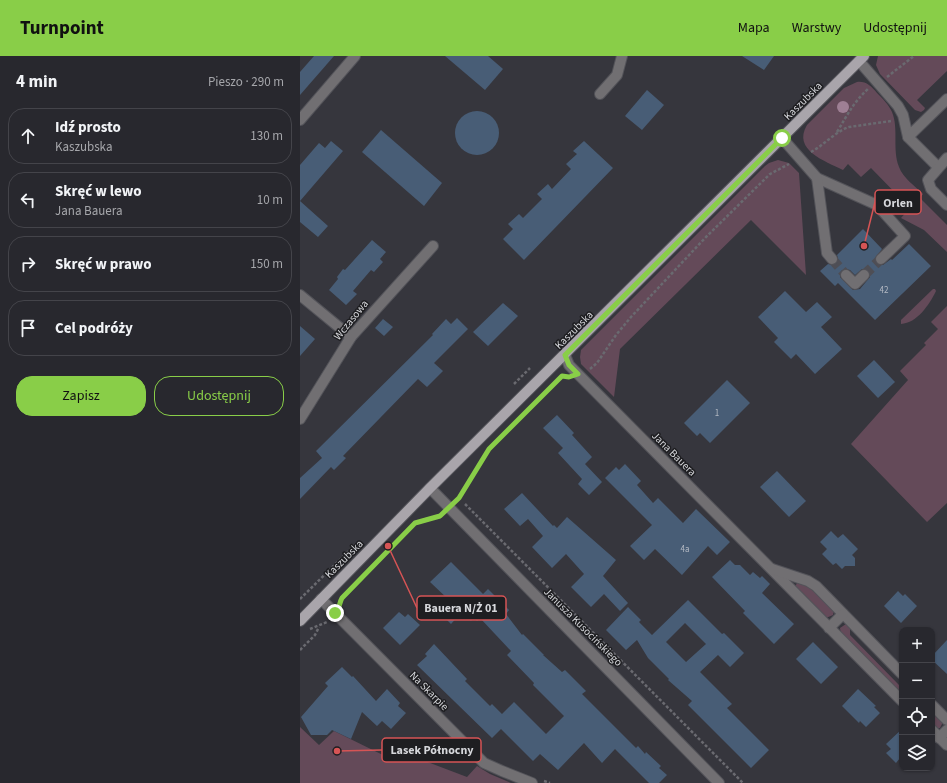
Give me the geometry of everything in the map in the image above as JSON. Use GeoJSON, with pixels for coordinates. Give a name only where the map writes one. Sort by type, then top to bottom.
{"type":"FeatureCollection","features":[{"type":"Feature","properties":{"kind":"main road","name":"Kaszubska"},"geometry":{"type":"LineString","coordinates":[[300,621],[430,488],[862,59]]}},
{"type":"Feature","properties":{"kind":"street"},"geometry":{"type":"LineString","coordinates":[[300,120],[355,56]]}},
{"type":"Feature","properties":{"kind":"street"},"geometry":{"type":"LineString","coordinates":[[600,94],[617,75],[622,56]]}},
{"type":"Feature","properties":{"kind":"street"},"geometry":{"type":"LineString","coordinates":[[862,59],[898,106],[904,119],[908,137],[938,167]]}},
{"type":"Feature","properties":{"kind":"street"},"geometry":{"type":"LineString","coordinates":[[908,137],[947,99]]}},
{"type":"Feature","properties":{"kind":"street"},"geometry":{"type":"LineString","coordinates":[[782,138],[817,178],[877,204],[905,236],[880,259]]}},
{"type":"Feature","properties":{"kind":"street"},"geometry":{"type":"LineString","coordinates":[[947,158],[928,180],[931,189],[947,205]]}},
{"type":"Feature","properties":{"kind":"street"},"geometry":{"type":"LineString","coordinates":[[817,178],[827,254],[832,259]]}},
{"type":"Feature","properties":{"kind":"street","name":"Wczasowa"},"geometry":{"type":"LineString","coordinates":[[300,419],[350,337],[433,246]]}},
{"type":"Feature","properties":{"kind":"street"},"geometry":{"type":"LineString","coordinates":[[846,275],[855,284],[864,275]]}},
{"type":"Feature","properties":{"kind":"street"},"geometry":{"type":"LineString","coordinates":[[300,295],[350,337]]}},
{"type":"Feature","properties":{"kind":"street","name":"Jana Bauera"},"geometry":{"type":"LineString","coordinates":[[565,355],[569,365],[900,699]]}},
{"type":"Feature","properties":{"kind":"street","name":"Janusza Kusocińskiego"},"geometry":{"type":"LineString","coordinates":[[430,488],[720,783]]}},
{"type":"Feature","properties":{"kind":"street","name":"Jana Bauera"},"geometry":{"type":"LineString","coordinates":[[770,568],[808,581],[816,586],[899,671]]}},
{"type":"Feature","properties":{"kind":"street","name":"Na Skarpie"},"geometry":{"type":"LineString","coordinates":[[321,599],[484,763],[532,783]]}},
{"type":"Feature","properties":{"kind":"street"},"geometry":{"type":"LineString","coordinates":[[829,628],[843,614]]}},
{"type":"Feature","properties":{"kind":"street"},"geometry":{"type":"LineString","coordinates":[[935,708],[947,720]]}},
{"type":"Feature","properties":{"kind":"street"},"geometry":{"type":"LineString","coordinates":[[947,730],[936,734],[947,745]]}},
{"type":"Feature","properties":{"kind":"path"},"geometry":{"type":"LineString","coordinates":[[578,374],[589,370],[597,363],[616,335],[656,290],[749,193],[770,174],[818,148],[842,129],[904,119]]}},
{"type":"Feature","properties":{"kind":"path"},"geometry":{"type":"LineString","coordinates":[[410,528],[417,522],[440,516],[459,498],[489,449],[495,444]]}},
{"type":"Feature","properties":{"kind":"path"},"geometry":{"type":"LineString","coordinates":[[465,503],[743,783]]}},
{"type":"Feature","properties":{"kind":"path"},"geometry":{"type":"LineString","coordinates":[[305,630],[318,627],[327,622],[335,613]]}},
{"type":"Feature","properties":{"kind":"path"},"geometry":{"type":"LineString","coordinates":[[300,650],[315,635],[318,627]]}},
{"type":"Feature","properties":{"kind":"shaded area"},"geometry":{"type":"Polygon","coordinates":[[[878,56],[947,56],[947,71],[917,100],[925,108],[924,110],[921,112],[915,110],[880,74],[876,65],[878,56]]]}},
{"type":"Feature","properties":{"kind":"shaded area"},"geometry":{"type":"Polygon","coordinates":[[[857,82],[863,82],[870,86],[891,109],[895,125],[896,153],[899,167],[906,178],[923,194],[920,198],[947,225],[947,252],[924,230],[901,218],[910,208],[871,168],[861,177],[848,164],[843,170],[813,154],[807,148],[804,141],[804,134],[807,125],[844,88],[857,82]]]}},
{"type":"Feature","properties":{"kind":"shaded area"},"geometry":{"type":"Polygon","coordinates":[[[778,160],[789,163],[799,173],[806,275],[751,220],[620,349],[614,397],[581,364],[581,350],[765,166],[778,160]]]}},
{"type":"Feature","properties":{"kind":"shaded area"},"geometry":{"type":"Polygon","coordinates":[[[933,289],[936,291],[922,312],[907,323],[901,324],[901,320],[933,289]]]}},
{"type":"Feature","properties":{"kind":"shaded area"},"geometry":{"type":"Polygon","coordinates":[[[947,306],[947,503],[927,522],[851,444],[908,380],[900,371],[926,345],[924,343],[938,329],[931,322],[947,306]]]}},
{"type":"Feature","properties":{"kind":"shaded area"},"geometry":{"type":"Polygon","coordinates":[[[797,583],[805,583],[834,610],[833,615],[826,618],[795,587],[797,583]]]}},
{"type":"Feature","properties":{"kind":"shaded area"},"geometry":{"type":"Polygon","coordinates":[[[846,624],[850,627],[850,635],[899,685],[899,692],[841,634],[840,628],[846,624]]]}},
{"type":"Feature","properties":{"kind":"shaded area"},"geometry":{"type":"Polygon","coordinates":[[[935,713],[943,722],[940,728],[935,728],[935,713]]]}},
{"type":"Feature","properties":{"kind":"shaded area"},"geometry":{"type":"Polygon","coordinates":[[[300,727],[319,745],[334,731],[385,756],[417,758],[467,777],[477,766],[490,774],[511,783],[300,783],[300,727]]]}},
{"type":"Feature","properties":{"kind":"building"},"geometry":{"type":"Polygon","coordinates":[[[314,56],[334,56],[300,95],[300,72],[314,56]]]}},
{"type":"Feature","properties":{"kind":"building"},"geometry":{"type":"Polygon","coordinates":[[[445,56],[488,56],[503,69],[485,90],[445,56]]]}},
{"type":"Feature","properties":{"kind":"building"},"geometry":{"type":"Polygon","coordinates":[[[742,56],[774,56],[764,70],[742,56]]]}},
{"type":"Feature","properties":{"kind":"building"},"geometry":{"type":"Polygon","coordinates":[[[647,90],[664,105],[642,130],[625,116],[647,90]]]}},
{"type":"Feature","properties":{"kind":"building"},"geometry":{"type":"Polygon","coordinates":[[[473,111],[481,111],[486,112],[493,117],[498,124],[498,142],[493,149],[486,154],[473,155],[465,152],[458,145],[455,137],[455,129],[458,121],[465,114],[473,111]]]}},
{"type":"Feature","properties":{"kind":"building"},"geometry":{"type":"Polygon","coordinates":[[[381,130],[442,183],[424,206],[362,152],[381,130]]]}},
{"type":"Feature","properties":{"kind":"building"},"geometry":{"type":"Polygon","coordinates":[[[331,141],[343,151],[300,201],[300,165],[319,143],[325,148],[331,141]]]}},
{"type":"Feature","properties":{"kind":"building"},"geometry":{"type":"Polygon","coordinates":[[[584,141],[613,168],[524,260],[503,239],[513,229],[508,224],[519,214],[523,218],[542,199],[537,194],[548,184],[552,189],[571,169],[566,164],[577,154],[573,151],[584,141]]]}},
{"type":"Feature","properties":{"kind":"building"},"geometry":{"type":"Polygon","coordinates":[[[300,201],[328,226],[318,237],[300,222],[300,201]]]}},
{"type":"Feature","properties":{"kind":"building"},"geometry":{"type":"Polygon","coordinates":[[[863,229],[882,249],[875,258],[875,261],[879,265],[883,265],[891,259],[892,260],[909,244],[931,266],[875,320],[838,283],[835,286],[820,271],[828,264],[836,264],[838,258],[837,255],[863,229]],[[845,269],[841,271],[840,277],[853,290],[860,289],[870,277],[870,273],[866,269],[862,269],[855,275],[850,270],[845,269]]]}},
{"type":"Feature","properties":{"kind":"building"},"geometry":{"type":"Polygon","coordinates":[[[372,240],[386,252],[380,259],[383,262],[374,272],[371,270],[353,291],[357,294],[346,305],[329,290],[338,279],[337,277],[343,269],[345,270],[372,240]]]}},
{"type":"Feature","properties":{"kind":"building"},"geometry":{"type":"Polygon","coordinates":[[[785,291],[806,312],[817,302],[832,317],[821,327],[842,349],[815,374],[796,354],[791,359],[774,342],[778,338],[758,317],[785,291]]]}},
{"type":"Feature","properties":{"kind":"building"},"geometry":{"type":"Polygon","coordinates":[[[503,303],[518,316],[488,346],[473,332],[503,303]]]}},
{"type":"Feature","properties":{"kind":"building"},"geometry":{"type":"Polygon","coordinates":[[[457,318],[468,329],[434,363],[443,371],[427,387],[418,379],[343,456],[346,458],[334,470],[331,467],[300,499],[300,478],[322,458],[316,451],[433,335],[432,334],[446,319],[451,324],[457,318]]]}},
{"type":"Feature","properties":{"kind":"building"},"geometry":{"type":"Polygon","coordinates":[[[383,319],[393,327],[384,336],[375,328],[383,319]]]}},
{"type":"Feature","properties":{"kind":"building"},"geometry":{"type":"Polygon","coordinates":[[[300,326],[315,339],[300,356],[300,326]]]}},
{"type":"Feature","properties":{"kind":"building"},"geometry":{"type":"Polygon","coordinates":[[[874,360],[895,382],[878,398],[857,376],[874,360]]]}},
{"type":"Feature","properties":{"kind":"building"},"geometry":{"type":"Polygon","coordinates":[[[727,380],[750,403],[710,443],[700,433],[697,436],[684,423],[727,380]]]}},
{"type":"Feature","properties":{"kind":"building"},"geometry":{"type":"Polygon","coordinates":[[[557,415],[574,433],[572,435],[592,457],[585,464],[602,482],[589,495],[578,484],[582,479],[558,453],[563,448],[543,428],[557,415]]]}},
{"type":"Feature","properties":{"kind":"building"},"geometry":{"type":"Polygon","coordinates":[[[625,464],[641,481],[637,485],[653,503],[658,498],[683,523],[696,509],[730,542],[717,555],[708,546],[682,575],[655,549],[644,560],[630,546],[652,525],[605,478],[616,467],[619,470],[625,464]]]}},
{"type":"Feature","properties":{"kind":"building"},"geometry":{"type":"Polygon","coordinates":[[[777,471],[806,501],[789,517],[760,487],[777,471]]]}},
{"type":"Feature","properties":{"kind":"building"},"geometry":{"type":"Polygon","coordinates":[[[522,493],[553,526],[554,525],[557,528],[567,517],[616,560],[603,576],[628,603],[620,611],[604,594],[591,607],[571,587],[584,574],[566,554],[552,568],[532,547],[543,536],[528,519],[520,526],[504,509],[522,493]]]}},
{"type":"Feature","properties":{"kind":"building"},"geometry":{"type":"Polygon","coordinates":[[[831,531],[838,538],[843,534],[858,549],[852,555],[855,558],[855,566],[845,566],[842,569],[836,563],[833,565],[822,554],[827,549],[820,542],[831,531]]]}},
{"type":"Feature","properties":{"kind":"building"},"geometry":{"type":"Polygon","coordinates":[[[730,560],[735,565],[740,565],[750,575],[753,572],[760,578],[762,576],[770,584],[762,593],[794,624],[774,644],[743,613],[745,611],[712,577],[730,560]]]}},
{"type":"Feature","properties":{"kind":"building"},"geometry":{"type":"Polygon","coordinates":[[[451,562],[483,594],[488,589],[509,610],[506,614],[522,635],[523,634],[562,672],[565,670],[586,691],[582,694],[636,748],[638,746],[645,754],[646,752],[661,766],[659,768],[667,775],[659,783],[649,783],[615,749],[602,763],[584,743],[558,770],[540,754],[533,761],[501,729],[492,738],[417,665],[427,656],[425,654],[434,644],[467,679],[465,681],[490,706],[492,704],[502,714],[514,702],[546,734],[564,716],[533,685],[534,683],[507,655],[511,651],[480,618],[477,621],[474,617],[471,621],[462,612],[451,624],[438,611],[449,600],[430,582],[451,562]]]}},
{"type":"Feature","properties":{"kind":"building"},"geometry":{"type":"Polygon","coordinates":[[[898,591],[903,596],[905,594],[917,606],[901,623],[884,606],[898,591]]]}},
{"type":"Feature","properties":{"kind":"building"},"geometry":{"type":"Polygon","coordinates":[[[688,600],[722,634],[724,633],[744,653],[730,667],[718,655],[700,672],[732,704],[727,708],[769,750],[751,768],[688,705],[692,701],[668,680],[669,679],[648,658],[637,640],[626,650],[606,630],[628,607],[641,620],[639,622],[652,635],[688,600]],[[685,623],[666,642],[686,662],[706,644],[685,623]]]}},
{"type":"Feature","properties":{"kind":"building"},"geometry":{"type":"Polygon","coordinates":[[[399,612],[405,617],[408,614],[420,625],[400,645],[383,628],[399,612]]]}},
{"type":"Feature","properties":{"kind":"building"},"geometry":{"type":"Polygon","coordinates":[[[947,640],[947,674],[935,663],[935,653],[947,640]]]}},
{"type":"Feature","properties":{"kind":"building"},"geometry":{"type":"Polygon","coordinates":[[[813,642],[838,667],[821,684],[796,659],[813,642]]]}},
{"type":"Feature","properties":{"kind":"building"},"geometry":{"type":"Polygon","coordinates":[[[342,667],[352,677],[353,676],[376,701],[387,689],[400,703],[398,706],[406,713],[391,729],[382,721],[377,726],[362,712],[351,739],[332,730],[327,735],[311,735],[301,717],[328,686],[325,683],[342,667]]]}},
{"type":"Feature","properties":{"kind":"building"},"geometry":{"type":"Polygon","coordinates":[[[858,689],[876,706],[874,707],[880,713],[866,727],[860,721],[859,723],[842,706],[858,689]]]}},
{"type":"Feature","properties":{"kind":"building"},"geometry":{"type":"Polygon","coordinates":[[[899,732],[899,759],[896,763],[886,753],[891,749],[886,744],[899,732]]]}},
{"type":"Feature","properties":{"kind":"tunnel"},"geometry":{"type":"LineString","coordinates":[[832,259],[846,275]]}},
{"type":"Feature","properties":{"kind":"tunnel"},"geometry":{"type":"LineString","coordinates":[[864,275],[881,259]]}},
{"type":"Feature","properties":{"kind":"place","name":"Orlen"},"geometry":{"type":"Point","coordinates":[864,246]}},
{"type":"Feature","properties":{"kind":"place","name":"Bauera N/Ż 01"},"geometry":{"type":"Point","coordinates":[388,546]}},
{"type":"Feature","properties":{"kind":"place","name":"Lasek Północny"},"geometry":{"type":"Point","coordinates":[337,751]}},
{"type":"Feature","properties":{"kind":"route"},"geometry":{"type":"LineString","coordinates":[[335,613],[339,610],[340,601],[342,598],[415,523],[440,516],[459,498],[489,449],[562,376],[564,375],[569,377],[578,374],[569,365],[565,355],[782,138]]}}]}
